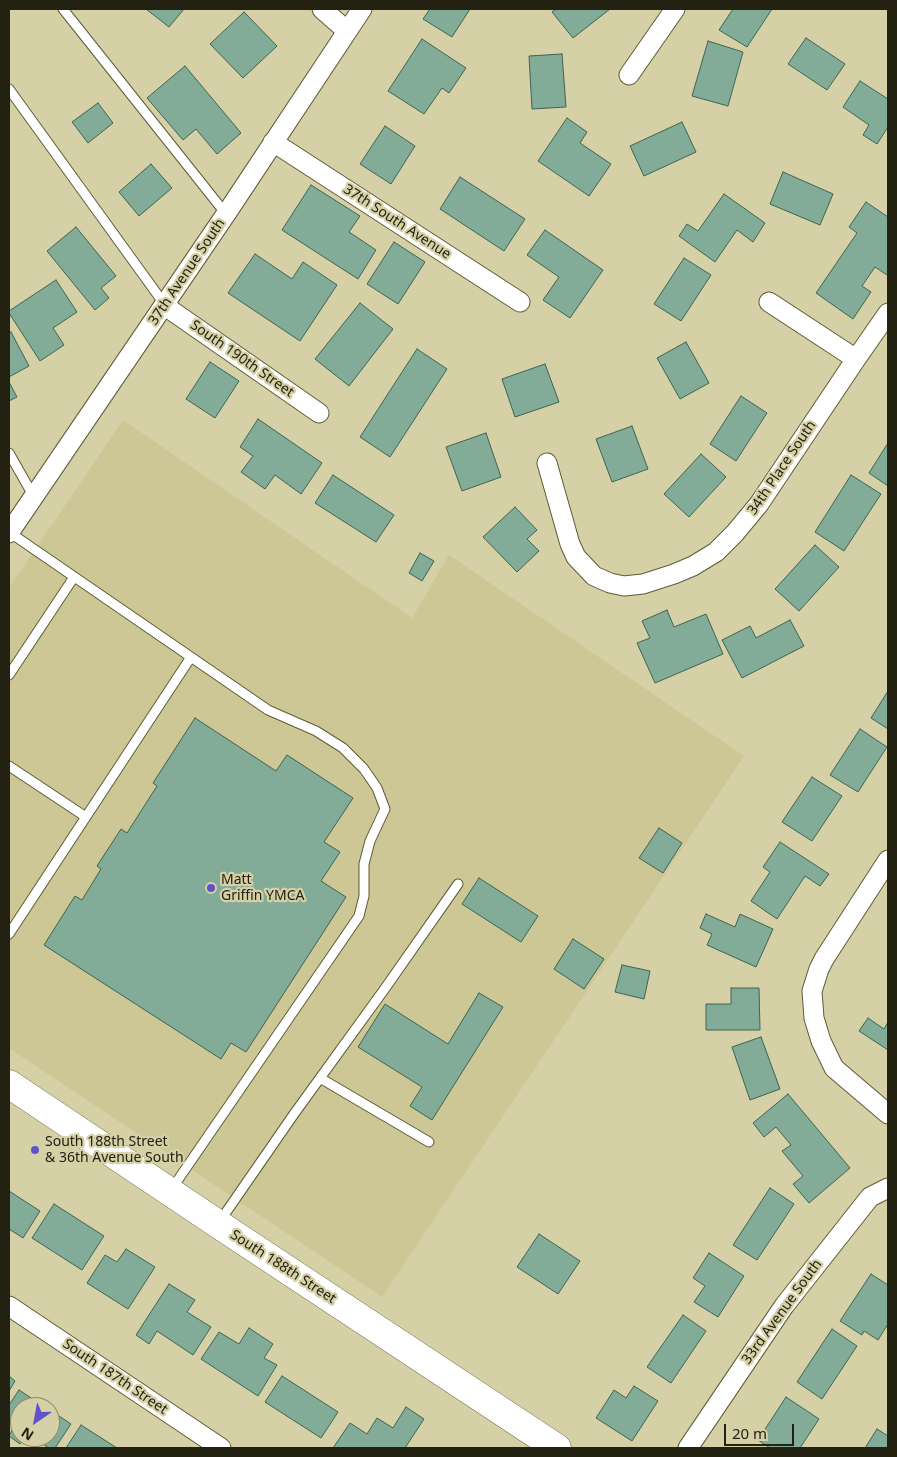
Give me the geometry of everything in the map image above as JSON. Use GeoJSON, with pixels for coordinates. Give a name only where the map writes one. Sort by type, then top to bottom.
{"type":"FeatureCollection","features":[{"type":"Feature","properties":{"kind":"main road","name":"South 188th Street"},"geometry":{"type":"LineString","coordinates":[[9,1084],[558,1448]]}},
{"type":"Feature","properties":{"kind":"street"},"geometry":{"type":"LineString","coordinates":[[322,9],[347,31]]}},
{"type":"Feature","properties":{"kind":"street","name":"37th Avenue South"},"geometry":{"type":"LineString","coordinates":[[9,532],[165,306],[362,9]]}},
{"type":"Feature","properties":{"kind":"street"},"geometry":{"type":"LineString","coordinates":[[629,75],[675,9]]}},
{"type":"Feature","properties":{"kind":"street","name":"37th South Avenue"},"geometry":{"type":"LineString","coordinates":[[274,142],[520,302]]}},
{"type":"Feature","properties":{"kind":"street"},"geometry":{"type":"LineString","coordinates":[[769,302],[856,359]]}},
{"type":"Feature","properties":{"kind":"street","name":"South 190th Street"},"geometry":{"type":"LineString","coordinates":[[165,306],[319,413]]}},
{"type":"Feature","properties":{"kind":"street","name":"34th Place South"},"geometry":{"type":"LineString","coordinates":[[547,463],[570,544],[576,557],[594,576],[610,583],[624,586],[643,584],[693,566],[716,552],[759,504],[888,313]]}},
{"type":"Feature","properties":{"kind":"street"},"geometry":{"type":"LineString","coordinates":[[888,860],[824,959],[812,991],[814,1018],[820,1040],[834,1068],[888,1114]]}},
{"type":"Feature","properties":{"kind":"street","name":"33rd Avenue South"},"geometry":{"type":"LineString","coordinates":[[688,1448],[784,1306],[870,1196],[888,1188]]}},
{"type":"Feature","properties":{"kind":"street","name":"South 187th Street"},"geometry":{"type":"LineString","coordinates":[[9,1306],[221,1448]]}},
{"type":"Feature","properties":{"kind":"lane"},"geometry":{"type":"LineString","coordinates":[[63,9],[226,214]]}},
{"type":"Feature","properties":{"kind":"lane"},"geometry":{"type":"LineString","coordinates":[[9,89],[165,306]]}},
{"type":"Feature","properties":{"kind":"lane"},"geometry":{"type":"LineString","coordinates":[[9,453],[34,497]]}},
{"type":"Feature","properties":{"kind":"lane"},"geometry":{"type":"LineString","coordinates":[[9,532],[268,710],[316,730],[343,748],[364,769],[377,788],[385,810],[370,841],[364,864],[364,896],[359,916],[170,1192]]}},
{"type":"Feature","properties":{"kind":"lane"},"geometry":{"type":"LineString","coordinates":[[9,675],[74,577]]}},
{"type":"Feature","properties":{"kind":"lane"},"geometry":{"type":"LineString","coordinates":[[9,934],[192,657]]}},
{"type":"Feature","properties":{"kind":"lane"},"geometry":{"type":"LineString","coordinates":[[9,766],[86,817]]}},
{"type":"Feature","properties":{"kind":"lane"},"geometry":{"type":"LineString","coordinates":[[218,1224],[458,884]]}},
{"type":"Feature","properties":{"kind":"lane"},"geometry":{"type":"LineString","coordinates":[[320,1078],[429,1142]]}},
{"type":"Feature","properties":{"kind":"shaded area"},"geometry":{"type":"Polygon","coordinates":[[[123,420],[412,618],[449,555],[744,756],[382,1297],[9,1048],[9,588],[123,420]]]}},
{"type":"Feature","properties":{"kind":"building"},"geometry":{"type":"Polygon","coordinates":[[[146,9],[184,9],[169,27],[146,9]]]}},
{"type":"Feature","properties":{"kind":"building"},"geometry":{"type":"Polygon","coordinates":[[[430,9],[470,9],[452,37],[423,19],[430,9]]]}},
{"type":"Feature","properties":{"kind":"building"},"geometry":{"type":"Polygon","coordinates":[[[556,9],[610,9],[573,38],[552,12],[556,9]]]}},
{"type":"Feature","properties":{"kind":"building"},"geometry":{"type":"Polygon","coordinates":[[[733,9],[772,9],[747,47],[719,30],[733,9]]]}},
{"type":"Feature","properties":{"kind":"building"},"geometry":{"type":"Polygon","coordinates":[[[244,12],[277,46],[243,78],[210,44],[244,12]]]}},
{"type":"Feature","properties":{"kind":"building"},"geometry":{"type":"Polygon","coordinates":[[[806,38],[845,64],[827,90],[788,64],[806,38]]]}},
{"type":"Feature","properties":{"kind":"building"},"geometry":{"type":"Polygon","coordinates":[[[422,39],[466,68],[449,93],[442,88],[424,114],[388,91],[422,39]]]}},
{"type":"Feature","properties":{"kind":"building"},"geometry":{"type":"Polygon","coordinates":[[[708,41],[743,52],[728,106],[692,96],[708,41]]]}},
{"type":"Feature","properties":{"kind":"building"},"geometry":{"type":"Polygon","coordinates":[[[562,54],[566,107],[532,109],[529,56],[562,54]]]}},
{"type":"Feature","properties":{"kind":"building"},"geometry":{"type":"Polygon","coordinates":[[[185,66],[241,133],[217,154],[196,129],[183,140],[147,98],[185,66]]]}},
{"type":"Feature","properties":{"kind":"building"},"geometry":{"type":"Polygon","coordinates":[[[860,81],[888,99],[888,127],[877,144],[863,135],[869,125],[843,107],[860,81]]]}},
{"type":"Feature","properties":{"kind":"building"},"geometry":{"type":"Polygon","coordinates":[[[98,103],[113,123],[88,143],[72,122],[98,103]]]}},
{"type":"Feature","properties":{"kind":"building"},"geometry":{"type":"Polygon","coordinates":[[[567,118],[587,132],[580,143],[611,164],[589,196],[538,161],[567,118]]]}},
{"type":"Feature","properties":{"kind":"building"},"geometry":{"type":"Polygon","coordinates":[[[682,122],[696,152],[644,176],[630,146],[682,122]]]}},
{"type":"Feature","properties":{"kind":"building"},"geometry":{"type":"Polygon","coordinates":[[[385,126],[415,146],[391,184],[360,164],[385,126]]]}},
{"type":"Feature","properties":{"kind":"building"},"geometry":{"type":"Polygon","coordinates":[[[151,164],[172,188],[139,216],[119,192],[151,164]]]}},
{"type":"Feature","properties":{"kind":"building"},"geometry":{"type":"Polygon","coordinates":[[[783,172],[833,194],[820,225],[770,204],[783,172]]]}},
{"type":"Feature","properties":{"kind":"building"},"geometry":{"type":"Polygon","coordinates":[[[460,177],[525,219],[504,251],[440,209],[460,177]]]}},
{"type":"Feature","properties":{"kind":"building"},"geometry":{"type":"Polygon","coordinates":[[[311,185],[360,216],[349,232],[376,250],[358,279],[282,230],[311,185]]]}},
{"type":"Feature","properties":{"kind":"building"},"geometry":{"type":"Polygon","coordinates":[[[724,194],[765,223],[753,242],[737,230],[715,262],[679,236],[687,224],[698,231],[724,194]]]}},
{"type":"Feature","properties":{"kind":"building"},"geometry":{"type":"Polygon","coordinates":[[[866,202],[888,217],[888,274],[875,267],[862,286],[871,292],[853,319],[816,293],[857,233],[849,227],[866,202]]]}},
{"type":"Feature","properties":{"kind":"building"},"geometry":{"type":"Polygon","coordinates":[[[76,227],[116,276],[101,288],[109,298],[95,310],[47,251],[76,227]]]}},
{"type":"Feature","properties":{"kind":"building"},"geometry":{"type":"Polygon","coordinates":[[[545,230],[603,270],[570,318],[543,300],[559,277],[527,255],[545,230]]]}},
{"type":"Feature","properties":{"kind":"building"},"geometry":{"type":"Polygon","coordinates":[[[394,242],[425,262],[398,304],[367,284],[394,242]]]}},
{"type":"Feature","properties":{"kind":"building"},"geometry":{"type":"Polygon","coordinates":[[[255,254],[292,279],[303,262],[337,285],[300,341],[228,293],[255,254]]]}},
{"type":"Feature","properties":{"kind":"building"},"geometry":{"type":"Polygon","coordinates":[[[684,258],[711,275],[681,321],[654,304],[684,258]]]}},
{"type":"Feature","properties":{"kind":"building"},"geometry":{"type":"Polygon","coordinates":[[[56,280],[77,312],[53,328],[64,345],[40,361],[9,311],[56,280]]]}},
{"type":"Feature","properties":{"kind":"building"},"geometry":{"type":"Polygon","coordinates":[[[360,303],[393,329],[349,386],[315,359],[360,303]]]}},
{"type":"Feature","properties":{"kind":"building"},"geometry":{"type":"Polygon","coordinates":[[[11,332],[29,366],[9,377],[9,333],[11,332]]]}},
{"type":"Feature","properties":{"kind":"building"},"geometry":{"type":"Polygon","coordinates":[[[686,342],[709,383],[680,399],[657,358],[686,342]]]}},
{"type":"Feature","properties":{"kind":"building"},"geometry":{"type":"Polygon","coordinates":[[[417,349],[447,369],[390,457],[360,437],[417,349]]]}},
{"type":"Feature","properties":{"kind":"building"},"geometry":{"type":"Polygon","coordinates":[[[210,362],[239,381],[215,418],[186,399],[210,362]]]}},
{"type":"Feature","properties":{"kind":"building"},"geometry":{"type":"Polygon","coordinates":[[[545,364],[559,402],[515,417],[502,379],[545,364]]]}},
{"type":"Feature","properties":{"kind":"building"},"geometry":{"type":"Polygon","coordinates":[[[9,382],[17,397],[9,401],[9,382]]]}},
{"type":"Feature","properties":{"kind":"building"},"geometry":{"type":"Polygon","coordinates":[[[741,396],[767,413],[736,461],[710,444],[741,396]]]}},
{"type":"Feature","properties":{"kind":"building"},"geometry":{"type":"Polygon","coordinates":[[[258,419],[322,463],[301,494],[275,475],[265,489],[241,472],[253,456],[240,447],[258,419]]]}},
{"type":"Feature","properties":{"kind":"building"},"geometry":{"type":"Polygon","coordinates":[[[632,426],[648,469],[612,482],[596,439],[632,426]]]}},
{"type":"Feature","properties":{"kind":"building"},"geometry":{"type":"Polygon","coordinates":[[[486,433],[501,477],[462,491],[446,447],[486,433]]]}},
{"type":"Feature","properties":{"kind":"building"},"geometry":{"type":"Polygon","coordinates":[[[888,443],[888,486],[869,473],[888,443]]]}},
{"type":"Feature","properties":{"kind":"building"},"geometry":{"type":"Polygon","coordinates":[[[701,454],[726,477],[689,517],[664,494],[701,454]]]}},
{"type":"Feature","properties":{"kind":"building"},"geometry":{"type":"Polygon","coordinates":[[[333,475],[394,515],[376,542],[315,503],[333,475]]]}},
{"type":"Feature","properties":{"kind":"building"},"geometry":{"type":"Polygon","coordinates":[[[851,475],[881,494],[844,551],[815,532],[851,475]]]}},
{"type":"Feature","properties":{"kind":"building"},"geometry":{"type":"Polygon","coordinates":[[[515,507],[537,530],[527,539],[539,551],[517,572],[483,537],[515,507]]]}},
{"type":"Feature","properties":{"kind":"building"},"geometry":{"type":"Polygon","coordinates":[[[815,545],[839,567],[799,611],[775,589],[815,545]]]}},
{"type":"Feature","properties":{"kind":"building"},"geometry":{"type":"Polygon","coordinates":[[[420,553],[434,561],[422,581],[409,573],[420,553]]]}},
{"type":"Feature","properties":{"kind":"building"},"geometry":{"type":"Polygon","coordinates":[[[667,610],[674,627],[706,614],[723,654],[655,683],[637,643],[650,638],[642,621],[667,610]]]}},
{"type":"Feature","properties":{"kind":"building"},"geometry":{"type":"Polygon","coordinates":[[[790,620],[804,646],[742,678],[722,640],[750,626],[756,638],[790,620]]]}},
{"type":"Feature","properties":{"kind":"building"},"geometry":{"type":"Polygon","coordinates":[[[888,691],[888,729],[871,718],[888,691]]]}},
{"type":"Feature","properties":{"kind":"building","name":"Matt Griffin YMCA"},"geometry":{"type":"Polygon","coordinates":[[[195,718],[276,771],[287,755],[353,798],[324,842],[340,852],[321,881],[346,897],[246,1052],[231,1043],[221,1059],[44,945],[75,896],[82,900],[101,869],[97,866],[121,829],[127,833],[157,786],[153,783],[195,718]]]}},
{"type":"Feature","properties":{"kind":"building"},"geometry":{"type":"Polygon","coordinates":[[[860,729],[887,747],[858,792],[830,775],[860,729]]]}},
{"type":"Feature","properties":{"kind":"building"},"geometry":{"type":"Polygon","coordinates":[[[812,777],[842,796],[812,841],[782,822],[812,777]]]}},
{"type":"Feature","properties":{"kind":"building"},"geometry":{"type":"Polygon","coordinates":[[[659,828],[682,843],[663,873],[639,858],[659,828]]]}},
{"type":"Feature","properties":{"kind":"building"},"geometry":{"type":"Polygon","coordinates":[[[780,842],[829,874],[820,886],[805,876],[777,919],[751,901],[770,872],[763,867],[780,842]]]}},
{"type":"Feature","properties":{"kind":"building"},"geometry":{"type":"Polygon","coordinates":[[[479,878],[538,916],[521,942],[462,904],[479,878]]]}},
{"type":"Feature","properties":{"kind":"building"},"geometry":{"type":"Polygon","coordinates":[[[706,914],[735,927],[740,914],[773,929],[756,967],[707,945],[712,934],[700,928],[706,914]]]}},
{"type":"Feature","properties":{"kind":"building"},"geometry":{"type":"Polygon","coordinates":[[[573,939],[604,959],[584,989],[554,969],[573,939]]]}},
{"type":"Feature","properties":{"kind":"building"},"geometry":{"type":"Polygon","coordinates":[[[622,965],[650,971],[644,999],[615,992],[622,965]]]}},
{"type":"Feature","properties":{"kind":"building"},"geometry":{"type":"Polygon","coordinates":[[[731,988],[759,988],[760,1030],[706,1030],[706,1004],[731,1004],[731,988]]]}},
{"type":"Feature","properties":{"kind":"building"},"geometry":{"type":"Polygon","coordinates":[[[479,993],[503,1007],[432,1120],[410,1106],[422,1087],[358,1047],[385,1004],[448,1044],[479,993]]]}},
{"type":"Feature","properties":{"kind":"building"},"geometry":{"type":"Polygon","coordinates":[[[868,1018],[884,1029],[888,1022],[888,1050],[859,1031],[868,1018]]]}},
{"type":"Feature","properties":{"kind":"building"},"geometry":{"type":"Polygon","coordinates":[[[761,1037],[780,1089],[750,1100],[732,1047],[761,1037]]]}},
{"type":"Feature","properties":{"kind":"building"},"geometry":{"type":"Polygon","coordinates":[[[788,1094],[850,1168],[809,1203],[793,1184],[803,1176],[782,1151],[791,1145],[776,1127],[764,1137],[753,1123],[788,1094]]]}},
{"type":"Feature","properties":{"kind":"building"},"geometry":{"type":"Polygon","coordinates":[[[770,1188],[794,1204],[757,1260],[733,1245],[770,1188]]]}},
{"type":"Feature","properties":{"kind":"building"},"geometry":{"type":"Polygon","coordinates":[[[9,1191],[40,1211],[23,1238],[9,1229],[9,1191]]]}},
{"type":"Feature","properties":{"kind":"building"},"geometry":{"type":"Polygon","coordinates":[[[54,1204],[104,1236],[82,1270],[32,1238],[54,1204]]]}},
{"type":"Feature","properties":{"kind":"building"},"geometry":{"type":"Polygon","coordinates":[[[539,1234],[580,1261],[558,1294],[517,1267],[539,1234]]]}},
{"type":"Feature","properties":{"kind":"building"},"geometry":{"type":"Polygon","coordinates":[[[126,1249],[155,1267],[128,1309],[87,1283],[105,1255],[117,1262],[126,1249]]]}},
{"type":"Feature","properties":{"kind":"building"},"geometry":{"type":"Polygon","coordinates":[[[709,1253],[744,1276],[718,1317],[694,1302],[705,1286],[693,1278],[709,1253]]]}},
{"type":"Feature","properties":{"kind":"building"},"geometry":{"type":"Polygon","coordinates":[[[871,1274],[888,1285],[888,1324],[878,1340],[864,1331],[862,1335],[840,1321],[871,1274]]]}},
{"type":"Feature","properties":{"kind":"building"},"geometry":{"type":"Polygon","coordinates":[[[169,1284],[195,1300],[187,1312],[211,1327],[193,1355],[157,1331],[149,1344],[136,1335],[169,1284]]]}},
{"type":"Feature","properties":{"kind":"building"},"geometry":{"type":"Polygon","coordinates":[[[683,1315],[706,1331],[671,1383],[647,1367],[683,1315]]]}},
{"type":"Feature","properties":{"kind":"building"},"geometry":{"type":"Polygon","coordinates":[[[249,1328],[273,1344],[264,1358],[277,1365],[258,1396],[201,1359],[219,1332],[239,1344],[249,1328]]]}},
{"type":"Feature","properties":{"kind":"building"},"geometry":{"type":"Polygon","coordinates":[[[832,1329],[857,1346],[822,1399],[797,1382],[832,1329]]]}},
{"type":"Feature","properties":{"kind":"building"},"geometry":{"type":"Polygon","coordinates":[[[9,1376],[15,1381],[9,1391],[9,1376]]]}},
{"type":"Feature","properties":{"kind":"building"},"geometry":{"type":"Polygon","coordinates":[[[282,1376],[338,1412],[321,1438],[265,1402],[282,1376]]]}},
{"type":"Feature","properties":{"kind":"building"},"geometry":{"type":"Polygon","coordinates":[[[634,1386],[658,1401],[632,1441],[596,1418],[614,1390],[626,1398],[634,1386]]]}},
{"type":"Feature","properties":{"kind":"building"},"geometry":{"type":"Polygon","coordinates":[[[19,1390],[30,1397],[14,1397],[19,1390]]]}},
{"type":"Feature","properties":{"kind":"building"},"geometry":{"type":"Polygon","coordinates":[[[786,1397],[819,1419],[800,1448],[770,1448],[758,1440],[786,1397]]]}},
{"type":"Feature","properties":{"kind":"building"},"geometry":{"type":"Polygon","coordinates":[[[10,1404],[10,1422],[9,1421],[10,1404]]]}},
{"type":"Feature","properties":{"kind":"building"},"geometry":{"type":"Polygon","coordinates":[[[406,1407],[424,1419],[405,1448],[333,1448],[350,1423],[367,1434],[377,1418],[393,1428],[406,1407]]]}},
{"type":"Feature","properties":{"kind":"building"},"geometry":{"type":"Polygon","coordinates":[[[60,1417],[71,1424],[60,1440],[60,1417]]]}},
{"type":"Feature","properties":{"kind":"building"},"geometry":{"type":"Polygon","coordinates":[[[81,1425],[117,1448],[66,1448],[81,1425]]]}},
{"type":"Feature","properties":{"kind":"building"},"geometry":{"type":"Polygon","coordinates":[[[877,1429],[888,1436],[888,1448],[865,1448],[877,1429]]]}},
{"type":"Feature","properties":{"kind":"place","name":"Matt Griffin YMCA"},"geometry":{"type":"Point","coordinates":[211,888]}},
{"type":"Feature","properties":{"kind":"place","name":"South 188th Street & 36th Avenue South"},"geometry":{"type":"Point","coordinates":[35,1150]}}]}
